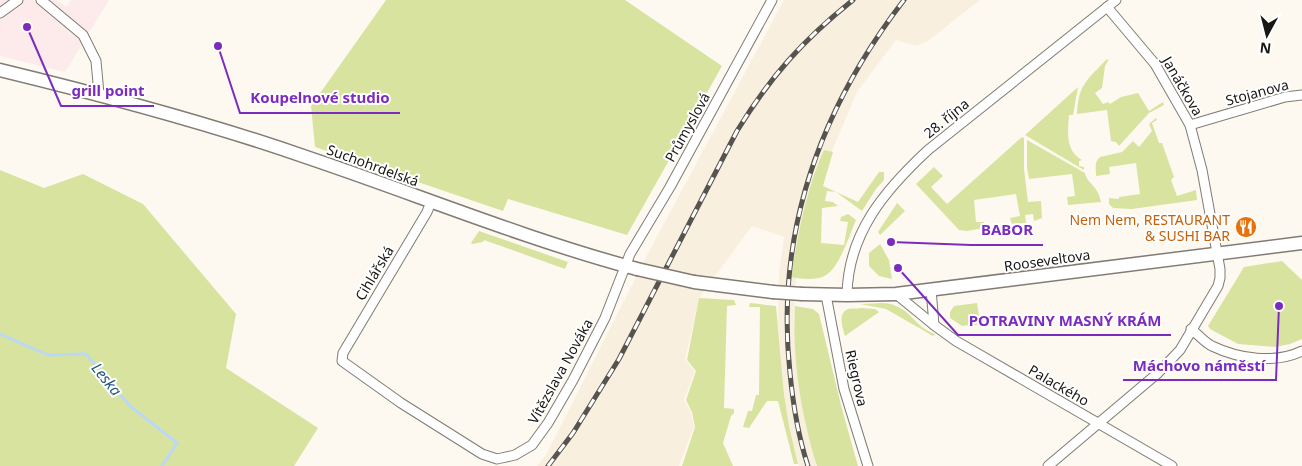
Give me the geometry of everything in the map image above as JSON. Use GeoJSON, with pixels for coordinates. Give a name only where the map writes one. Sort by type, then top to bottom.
{"type":"FeatureCollection","features":[{"type":"Feature","properties":{"kind":"main road","name":"Suchohrdelská"},"geometry":{"type":"LineString","coordinates":[[0,70],[99,94],[201,123],[307,157],[431,202],[631,268],[694,282]]}},
{"type":"Feature","properties":{"kind":"main road","name":"Rooseveltova"},"geometry":{"type":"LineString","coordinates":[[694,282],[802,294],[896,294],[1302,243]]}},
{"type":"Feature","properties":{"kind":"street"},"geometry":{"type":"LineString","coordinates":[[0,13],[18,0]]}},
{"type":"Feature","properties":{"kind":"street"},"geometry":{"type":"LineString","coordinates":[[41,0],[84,35],[96,61],[99,94]]}},
{"type":"Feature","properties":{"kind":"street","name":"Průmyslová"},"geometry":{"type":"LineString","coordinates":[[631,268],[630,254],[670,187],[772,0]]}},
{"type":"Feature","properties":{"kind":"street","name":"28. října"},"geometry":{"type":"LineString","coordinates":[[847,295],[849,265],[858,241],[884,196],[902,174],[928,150],[1116,0]]}},
{"type":"Feature","properties":{"kind":"street","name":"Janáčkova"},"geometry":{"type":"LineString","coordinates":[[1048,466],[1100,424],[1158,373],[1180,350],[1218,286],[1220,278],[1202,170],[1190,125],[1155,64],[1108,7]]}},
{"type":"Feature","properties":{"kind":"street","name":"Stojanova"},"geometry":{"type":"LineString","coordinates":[[1190,125],[1285,97],[1302,95]]}},
{"type":"Feature","properties":{"kind":"street","name":"Cihlářská"},"geometry":{"type":"LineString","coordinates":[[341,358],[342,353],[427,212],[431,202]]}},
{"type":"Feature","properties":{"kind":"street","name":"Vítězslava Nováka"},"geometry":{"type":"LineString","coordinates":[[341,358],[344,363],[401,403],[467,445],[488,456],[503,458],[522,452],[532,445],[540,435],[574,380],[631,268]]}},
{"type":"Feature","properties":{"kind":"street"},"geometry":{"type":"LineString","coordinates":[[931,289],[934,326]]}},
{"type":"Feature","properties":{"kind":"street","name":"Palackého"},"geometry":{"type":"LineString","coordinates":[[896,294],[934,326],[956,341],[1172,466]]}},
{"type":"Feature","properties":{"kind":"street","name":"Riegrova"},"geometry":{"type":"LineString","coordinates":[[826,295],[844,389],[868,466]]}},
{"type":"Feature","properties":{"kind":"street"},"geometry":{"type":"LineString","coordinates":[[1191,329],[1211,346],[1247,358],[1290,357],[1302,351]]}},
{"type":"Feature","properties":{"kind":"shaded area"},"geometry":{"type":"Polygon","coordinates":[[[0,0],[56,0],[66,7],[71,0],[109,0],[65,72],[0,56],[0,0]]]}},
{"type":"Feature","properties":{"kind":"shaded area"},"geometry":{"type":"Polygon","coordinates":[[[784,0],[980,0],[928,41],[916,46],[896,40],[857,92],[807,210],[796,275],[794,321],[800,392],[805,423],[817,466],[799,466],[789,426],[784,394],[778,321],[779,273],[784,237],[752,226],[699,298],[685,360],[695,371],[684,400],[691,412],[694,427],[679,466],[537,466],[546,455],[646,257],[784,0]]]}},
{"type":"Feature","properties":{"kind":"green space"},"geometry":{"type":"Polygon","coordinates":[[[386,0],[625,0],[722,66],[627,235],[508,199],[503,211],[315,147],[311,106],[386,0]]]}},
{"type":"Feature","properties":{"kind":"green space"},"geometry":{"type":"Polygon","coordinates":[[[1109,59],[1105,66],[1102,88],[1095,93],[1103,104],[1108,102],[1110,104],[1121,97],[1138,93],[1149,111],[1163,102],[1164,105],[1149,113],[1119,146],[1116,142],[1111,141],[1107,110],[1077,114],[1079,96],[1082,89],[1094,73],[1109,59]]]}},
{"type":"Feature","properties":{"kind":"green space"},"geometry":{"type":"Polygon","coordinates":[[[1078,87],[1073,115],[1069,115],[1068,135],[1070,146],[1082,160],[1079,161],[1079,166],[1084,167],[1084,170],[1025,135],[1078,87]]]}},
{"type":"Feature","properties":{"kind":"green space"},"geometry":{"type":"Polygon","coordinates":[[[1156,118],[1157,120],[1152,123],[1159,143],[1162,143],[1174,177],[1171,180],[1177,196],[1196,190],[1197,200],[1132,209],[1113,208],[1109,204],[1109,198],[1119,199],[1119,197],[1140,194],[1136,163],[1109,167],[1110,174],[1096,176],[1097,161],[1100,157],[1122,152],[1133,141],[1139,147],[1152,131],[1149,124],[1156,118]]]}},
{"type":"Feature","properties":{"kind":"green space"},"geometry":{"type":"Polygon","coordinates":[[[1022,137],[1024,138],[1024,169],[1028,202],[1041,201],[1042,218],[1034,221],[1033,214],[1025,215],[1026,223],[1012,224],[1010,218],[1020,216],[1016,194],[974,200],[976,222],[984,222],[984,228],[967,231],[959,230],[916,184],[934,167],[943,176],[931,187],[947,204],[1022,137]]]}},
{"type":"Feature","properties":{"kind":"green space"},"geometry":{"type":"Polygon","coordinates":[[[1027,140],[1085,173],[1098,192],[1101,202],[1068,205],[1067,197],[1075,196],[1072,174],[1029,179],[1027,140]]]}},
{"type":"Feature","properties":{"kind":"green space"},"geometry":{"type":"Polygon","coordinates":[[[824,150],[833,152],[823,186],[858,202],[879,172],[884,172],[884,180],[862,211],[836,192],[827,191],[825,201],[833,202],[838,206],[822,208],[821,243],[844,245],[848,222],[840,221],[841,217],[848,214],[856,220],[847,242],[840,258],[826,275],[814,279],[791,277],[807,196],[824,150]]]}},
{"type":"Feature","properties":{"kind":"green space"},"geometry":{"type":"Polygon","coordinates":[[[0,170],[44,188],[83,174],[143,204],[236,314],[226,368],[318,428],[294,466],[0,466],[0,170]]]}},
{"type":"Feature","properties":{"kind":"green space"},"geometry":{"type":"Polygon","coordinates":[[[897,203],[905,211],[880,235],[878,232],[897,203]]]}},
{"type":"Feature","properties":{"kind":"green space"},"geometry":{"type":"Polygon","coordinates":[[[479,231],[568,262],[565,269],[484,240],[483,242],[472,244],[479,231]]]}},
{"type":"Feature","properties":{"kind":"green space"},"geometry":{"type":"Polygon","coordinates":[[[880,244],[889,260],[892,279],[879,276],[869,266],[869,253],[880,244]]]}},
{"type":"Feature","properties":{"kind":"green space"},"geometry":{"type":"Polygon","coordinates":[[[1282,261],[1302,280],[1302,339],[1275,347],[1238,344],[1210,329],[1208,326],[1244,267],[1282,261]]]}},
{"type":"Feature","properties":{"kind":"green space"},"geometry":{"type":"Polygon","coordinates":[[[699,298],[734,300],[736,305],[727,306],[724,408],[734,409],[734,413],[731,416],[723,443],[733,466],[682,466],[695,427],[692,412],[686,400],[696,371],[687,360],[699,298]]]}},
{"type":"Feature","properties":{"kind":"green space"},"geometry":{"type":"Polygon","coordinates":[[[750,303],[776,306],[784,394],[798,464],[794,464],[778,401],[767,401],[749,428],[743,427],[748,411],[752,411],[756,395],[759,395],[760,307],[749,307],[750,303]]]}},
{"type":"Feature","properties":{"kind":"green space"},"geometry":{"type":"Polygon","coordinates":[[[883,303],[900,308],[921,326],[935,334],[933,336],[886,309],[860,304],[883,303]]]}},
{"type":"Feature","properties":{"kind":"green space"},"geometry":{"type":"Polygon","coordinates":[[[977,303],[980,323],[962,326],[950,318],[950,312],[954,306],[977,303]]]}},
{"type":"Feature","properties":{"kind":"green space"},"geometry":{"type":"Polygon","coordinates":[[[795,306],[813,309],[819,314],[858,466],[817,466],[806,427],[796,366],[795,306]]]}},
{"type":"Feature","properties":{"kind":"green space"},"geometry":{"type":"Polygon","coordinates":[[[848,309],[875,309],[879,312],[845,336],[842,321],[843,314],[848,309]]]}},
{"type":"Feature","properties":{"kind":"waterway","name":"Leska"},"geometry":{"type":"LineString","coordinates":[[0,334],[48,355],[86,354],[130,406],[177,443],[162,466]]}},
{"type":"Feature","properties":{"kind":"railway"},"geometry":{"type":"LineString","coordinates":[[548,466],[573,433],[619,359],[737,131],[749,112],[789,60],[818,30],[853,0]]}},
{"type":"Feature","properties":{"kind":"railway"},"geometry":{"type":"LineString","coordinates":[[808,466],[799,432],[793,396],[787,322],[790,271],[797,223],[810,175],[827,129],[849,85],[874,42],[904,0]]}},
{"type":"Feature","properties":{"kind":"place","name":"grill point"},"geometry":{"type":"Point","coordinates":[27,27]}},
{"type":"Feature","properties":{"kind":"place","name":"Koupelnové studio"},"geometry":{"type":"Point","coordinates":[218,46]}},
{"type":"Feature","properties":{"kind":"place","name":"Nem Nem, RESTAURANT & SUSHI BAR"},"geometry":{"type":"Point","coordinates":[1246,227]}},
{"type":"Feature","properties":{"kind":"place","name":"BABOR"},"geometry":{"type":"Point","coordinates":[891,242]}},
{"type":"Feature","properties":{"kind":"place","name":"POTRAVINY MASNÝ KRÁM"},"geometry":{"type":"Point","coordinates":[898,268]}},
{"type":"Feature","properties":{"kind":"place","name":"Máchovo náměstí"},"geometry":{"type":"Point","coordinates":[1279,306]}}]}
